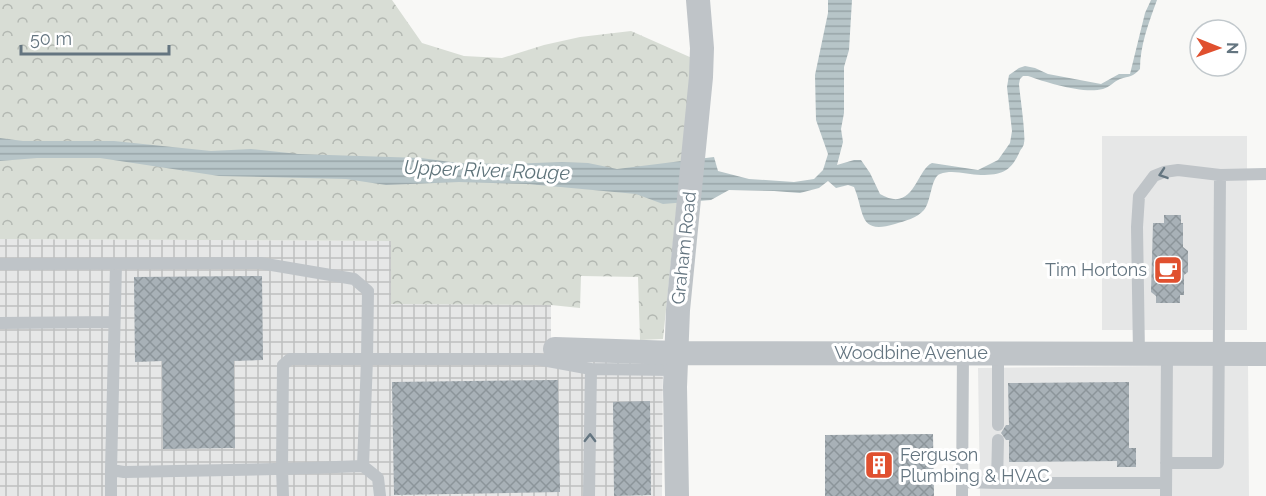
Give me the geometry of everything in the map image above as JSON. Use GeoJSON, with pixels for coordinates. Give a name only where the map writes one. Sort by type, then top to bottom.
{"type":"FeatureCollection","features":[{"type":"Feature","properties":{"kind":"street","name":"Graham Road"},"geometry":{"type":"LineString","coordinates":[[677,496],[678,310],[702,48],[698,0]]}},
{"type":"Feature","properties":{"kind":"street","name":"Woodbine Avenue"},"geometry":{"type":"LineString","coordinates":[[555,349],[676,362],[963,353],[1266,354]]}},
{"type":"Feature","properties":{"kind":"lane"},"geometry":{"type":"LineString","coordinates":[[1139,354],[1137,227],[1139,196],[1154,176],[1164,172],[1178,170],[1220,176],[1266,174]]}},
{"type":"Feature","properties":{"kind":"lane"},"geometry":{"type":"LineString","coordinates":[[1166,464],[1218,463],[1220,176]]}},
{"type":"Feature","properties":{"kind":"lane"},"geometry":{"type":"LineString","coordinates":[[0,264],[260,263],[354,279],[368,291],[363,466]]}},
{"type":"Feature","properties":{"kind":"lane"},"geometry":{"type":"LineString","coordinates":[[111,496],[116,264]]}},
{"type":"Feature","properties":{"kind":"lane"},"geometry":{"type":"LineString","coordinates":[[0,323],[114,322]]}},
{"type":"Feature","properties":{"kind":"lane"},"geometry":{"type":"LineString","coordinates":[[962,496],[963,353]]}},
{"type":"Feature","properties":{"kind":"lane"},"geometry":{"type":"LineString","coordinates":[[998,353],[998,425]]}},
{"type":"Feature","properties":{"kind":"lane"},"geometry":{"type":"LineString","coordinates":[[1166,496],[1167,354]]}},
{"type":"Feature","properties":{"kind":"lane"},"geometry":{"type":"LineString","coordinates":[[283,496],[283,365],[290,359],[537,359],[591,369],[676,362]]}},
{"type":"Feature","properties":{"kind":"lane"},"geometry":{"type":"LineString","coordinates":[[589,496],[591,369]]}},
{"type":"Feature","properties":{"kind":"lane"},"geometry":{"type":"LineString","coordinates":[[998,440],[998,483]]}},
{"type":"Feature","properties":{"kind":"lane"},"geometry":{"type":"LineString","coordinates":[[111,470],[363,466],[378,478],[380,496]]}},
{"type":"Feature","properties":{"kind":"lane"},"geometry":{"type":"LineString","coordinates":[[962,482],[1166,483]]}},
{"type":"Feature","properties":{"kind":"shaded area"},"geometry":{"type":"Polygon","coordinates":[[[1102,136],[1247,136],[1247,330],[1102,330],[1102,136]]]}},
{"type":"Feature","properties":{"kind":"shaded area"},"geometry":{"type":"Polygon","coordinates":[[[0,239],[391,241],[391,303],[551,305],[551,356],[663,357],[662,496],[0,496],[0,239]]]}},
{"type":"Feature","properties":{"kind":"shaded area"},"geometry":{"type":"Polygon","coordinates":[[[1248,365],[1249,496],[980,496],[978,368],[1248,365]]]}},
{"type":"Feature","properties":{"kind":"green space"},"geometry":{"type":"Polygon","coordinates":[[[0,0],[392,0],[422,43],[464,56],[502,58],[580,37],[631,31],[692,58],[663,339],[640,340],[638,277],[581,276],[580,308],[551,305],[391,304],[391,241],[0,239],[0,0]]]}},
{"type":"Feature","properties":{"kind":"water","name":"Upper River Rouge"},"geometry":{"type":"Polygon","coordinates":[[[828,0],[852,0],[849,50],[844,67],[844,113],[841,129],[843,142],[837,165],[861,160],[880,194],[891,199],[900,199],[913,189],[932,163],[978,170],[998,160],[1010,143],[1012,131],[1007,87],[1009,75],[1019,68],[1025,66],[1048,74],[1101,84],[1119,74],[1130,74],[1145,13],[1151,0],[1157,0],[1146,34],[1138,72],[1105,88],[1095,90],[1066,87],[1023,76],[1019,84],[1024,144],[1010,167],[1001,173],[989,175],[955,172],[940,174],[935,180],[926,206],[921,213],[883,227],[875,227],[865,219],[854,187],[848,185],[836,188],[828,181],[819,188],[800,193],[729,190],[711,200],[663,204],[636,194],[528,184],[459,182],[386,185],[346,179],[219,176],[100,158],[37,158],[0,161],[0,138],[23,141],[114,141],[211,151],[251,149],[298,154],[421,158],[458,163],[588,163],[617,169],[714,157],[718,171],[749,179],[794,182],[814,179],[823,170],[828,154],[816,120],[815,75],[828,13],[828,0]]]}},
{"type":"Feature","properties":{"kind":"building"},"geometry":{"type":"Polygon","coordinates":[[[1164,215],[1181,215],[1181,223],[1183,223],[1183,247],[1188,251],[1188,272],[1184,275],[1184,295],[1180,295],[1180,303],[1156,303],[1156,296],[1151,292],[1153,223],[1164,223],[1164,215]]]}},
{"type":"Feature","properties":{"kind":"building"},"geometry":{"type":"Polygon","coordinates":[[[262,276],[263,360],[234,361],[235,448],[163,449],[162,361],[135,362],[134,277],[262,276]]]}},
{"type":"Feature","properties":{"kind":"building"},"geometry":{"type":"Polygon","coordinates":[[[558,380],[560,492],[394,495],[392,382],[558,380]]]}},
{"type":"Feature","properties":{"kind":"building"},"geometry":{"type":"Polygon","coordinates":[[[1129,382],[1129,448],[1136,448],[1136,467],[1117,467],[1117,461],[1009,462],[1009,440],[1006,440],[1001,433],[1006,425],[1009,425],[1008,383],[1129,382]]]}},
{"type":"Feature","properties":{"kind":"building"},"geometry":{"type":"Polygon","coordinates":[[[650,401],[651,495],[614,496],[613,402],[650,401]]]}},
{"type":"Feature","properties":{"kind":"building","name":"Ferguson Plumbing & HVAC"},"geometry":{"type":"Polygon","coordinates":[[[933,434],[934,496],[825,496],[825,435],[933,434]]]}},
{"type":"Feature","properties":{"kind":"place","name":"Tim Hortons"},"geometry":{"type":"Point","coordinates":[1168,270]}},
{"type":"Feature","properties":{"kind":"place","name":"Ferguson Plumbing & HVAC"},"geometry":{"type":"Point","coordinates":[879,465]}}]}
